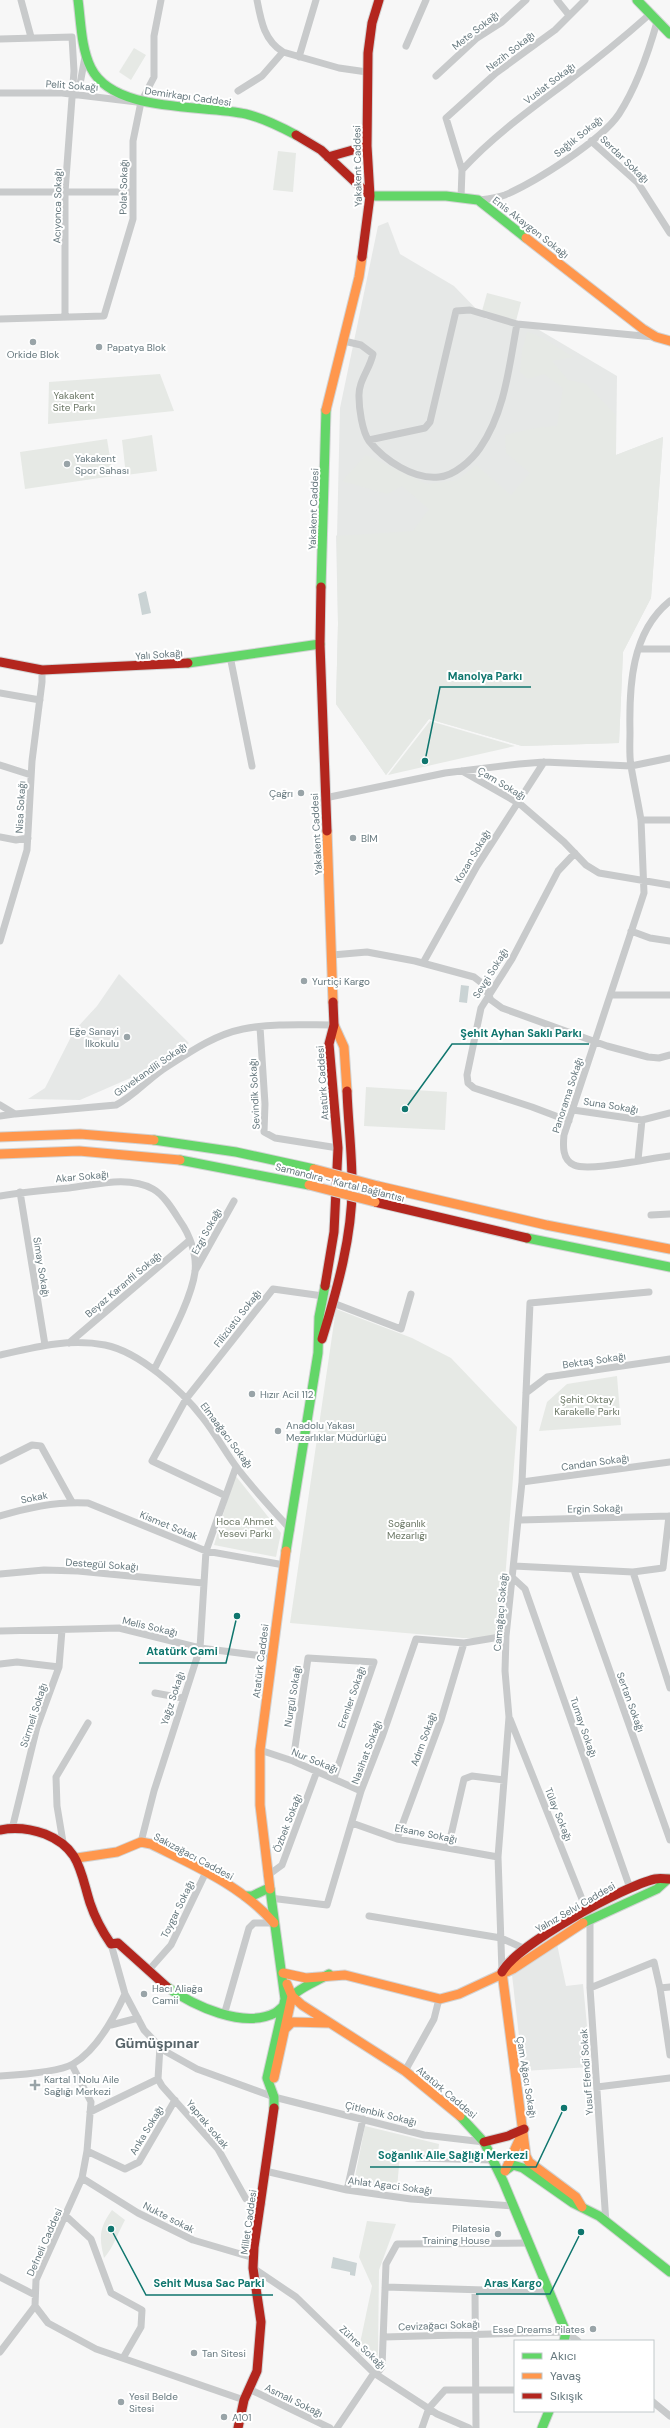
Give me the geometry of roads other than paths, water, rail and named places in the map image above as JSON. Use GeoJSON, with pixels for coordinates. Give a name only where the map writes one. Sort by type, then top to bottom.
{"type":"FeatureCollection","features":[{"type":"Feature","properties":{"kind":"main road","name":"Demirkapı Caddesi"},"geometry":{"type":"LineString","coordinates":[[78,0],[85,53],[97,78],[111,88],[142,102],[246,114],[283,128],[322,150],[370,196]]}},
{"type":"Feature","properties":{"kind":"main road","name":"Yakakent Caddesi"},"geometry":{"type":"LineString","coordinates":[[334,1025],[320,644],[326,408],[359,277],[370,196],[367,146],[367,72],[372,23],[379,0]]}},
{"type":"Feature","properties":{"kind":"main road"},"geometry":{"type":"LineString","coordinates":[[637,0],[670,34]]}},
{"type":"Feature","properties":{"kind":"main road"},"geometry":{"type":"LineString","coordinates":[[328,157],[336,156],[367,146]]}},
{"type":"Feature","properties":{"kind":"main road","name":"Enis Akaygen Sokağı"},"geometry":{"type":"LineString","coordinates":[[370,196],[446,196],[478,200],[656,338],[670,341]]}},
{"type":"Feature","properties":{"kind":"main road","name":"Yalı Sokağı"},"geometry":{"type":"LineString","coordinates":[[0,662],[42,670],[177,664],[320,644]]}},
{"type":"Feature","properties":{"kind":"main road","name":"Atatürk Caddesi"},"geometry":{"type":"LineString","coordinates":[[282,2005],[285,1999],[283,1973],[267,1876],[260,1804],[260,1750],[284,1565],[291,1530],[318,1353],[323,1296],[334,1232],[338,1148],[329,1044],[334,1025]]}},
{"type":"Feature","properties":{"kind":"main road","name":"Atatürk Caddesi"},"geometry":{"type":"LineString","coordinates":[[318,1353],[333,1303],[347,1235],[352,1184],[344,1047],[334,1025]]}},
{"type":"Feature","properties":{"kind":"main road","name":"Samandıra - Kartal Bağlantısı"},"geometry":{"type":"LineString","coordinates":[[0,1137],[37,1134],[100,1134],[161,1139],[233,1150],[378,1186],[546,1225],[670,1249]]}},
{"type":"Feature","properties":{"kind":"main road","name":"Samandıra - Kartal Bağlantısı"},"geometry":{"type":"LineString","coordinates":[[0,1154],[31,1151],[97,1150],[216,1165],[309,1185],[530,1239],[670,1267]]}},
{"type":"Feature","properties":{"kind":"main road"},"geometry":{"type":"LineString","coordinates":[[0,1830],[12,1829],[37,1831],[63,1842],[77,1858],[95,1915],[111,1944],[118,1943],[168,1988],[200,2006],[224,2015],[258,2019],[276,2012],[292,1996],[329,1974]]}},
{"type":"Feature","properties":{"kind":"main road","name":"Sakızağacı Caddesi"},"geometry":{"type":"LineString","coordinates":[[77,1858],[118,1852],[141,1842],[151,1844],[206,1872],[245,1896],[263,1910],[274,1923]]}},
{"type":"Feature","properties":{"kind":"main road","name":"Yalnız Selvi Caddesi"},"geometry":{"type":"LineString","coordinates":[[439,1999],[464,1991],[502,1972],[513,1970],[588,1915],[630,1888],[655,1879],[669,1879]]}},
{"type":"Feature","properties":{"kind":"main road","name":"Yalnız Selvi Caddesi"},"geometry":{"type":"LineString","coordinates":[[502,1972],[508,1962],[525,1949],[588,1915],[657,1889],[669,1879]]}},
{"type":"Feature","properties":{"kind":"main road"},"geometry":{"type":"LineString","coordinates":[[245,1896],[252,1896],[269,1888]]}},
{"type":"Feature","properties":{"kind":"main road","name":"Çam Ağacı Sokağı"},"geometry":{"type":"LineString","coordinates":[[502,1972],[506,2018],[524,2129],[506,2170],[503,2181]]}},
{"type":"Feature","properties":{"kind":"main road"},"geometry":{"type":"LineString","coordinates":[[283,1973],[294,1979],[329,1974],[346,1976],[439,1999]]}},
{"type":"Feature","properties":{"kind":"main road","name":"Atatürk Caddesi"},"geometry":{"type":"LineString","coordinates":[[283,1973],[292,1996],[405,2071],[455,2111],[484,2142],[514,2206],[528,2244],[549,2292],[565,2337]]}},
{"type":"Feature","properties":{"kind":"main road","name":"Millet Caddesi"},"geometry":{"type":"LineString","coordinates":[[238,2428],[244,2400],[257,2371],[261,2322],[253,2268],[274,2119],[273,2093],[279,2050],[292,1996]]}},
{"type":"Feature","properties":{"kind":"main road","name":"Millet Caddesi"},"geometry":{"type":"LineString","coordinates":[[273,2093],[267,2078],[282,2005]]}},
{"type":"Feature","properties":{"kind":"main road"},"geometry":{"type":"LineString","coordinates":[[285,2029],[292,2022],[332,2023]]}},
{"type":"Feature","properties":{"kind":"main road"},"geometry":{"type":"LineString","coordinates":[[484,2142],[508,2136],[524,2129],[526,2156],[529,2162],[576,2197],[582,2207]]}},
{"type":"Feature","properties":{"kind":"main road"},"geometry":{"type":"LineString","coordinates":[[506,2170],[513,2165],[523,2168],[573,2203],[582,2207],[606,2223],[650,2259],[670,2272]]}},
{"type":"Feature","properties":{"kind":"main road"},"geometry":{"type":"LineString","coordinates":[[542,2428],[549,2412]]}},
{"type":"Feature","properties":{"kind":"street"},"geometry":{"type":"LineString","coordinates":[[0,39],[31,37],[21,0]]}},
{"type":"Feature","properties":{"kind":"street","name":"Polat Sokağı"},"geometry":{"type":"LineString","coordinates":[[65,317],[104,316],[133,219],[133,141],[142,102],[154,77],[154,36],[161,0]]}},
{"type":"Feature","properties":{"kind":"street"},"geometry":{"type":"LineString","coordinates":[[257,0],[264,32],[273,46],[283,52],[299,57],[339,68],[367,72]]}},
{"type":"Feature","properties":{"kind":"street"},"geometry":{"type":"LineString","coordinates":[[299,57],[316,0]]}},
{"type":"Feature","properties":{"kind":"street"},"geometry":{"type":"LineString","coordinates":[[406,46],[426,0]]}},
{"type":"Feature","properties":{"kind":"street","name":"Mete Sokağı"},"geometry":{"type":"LineString","coordinates":[[436,76],[477,38],[502,22],[526,0]]}},
{"type":"Feature","properties":{"kind":"street"},"geometry":{"type":"LineString","coordinates":[[557,0],[569,15]]}},
{"type":"Feature","properties":{"kind":"street","name":"Nezih Sokağı"},"geometry":{"type":"LineString","coordinates":[[462,170],[446,118],[496,73],[555,30],[585,0]]}},
{"type":"Feature","properties":{"kind":"street","name":"Vuslat Sokağı"},"geometry":{"type":"LineString","coordinates":[[462,170],[476,154],[613,46],[650,14]]}},
{"type":"Feature","properties":{"kind":"street","name":"Sağlık Sokağı"},"geometry":{"type":"LineString","coordinates":[[478,200],[504,196],[546,174],[591,140],[618,115],[638,78],[657,22]]}},
{"type":"Feature","properties":{"kind":"street","name":"Acıyonca Sokağı"},"geometry":{"type":"LineString","coordinates":[[31,37],[72,38],[74,71],[66,192],[65,317]]}},
{"type":"Feature","properties":{"kind":"street"},"geometry":{"type":"LineString","coordinates":[[238,91],[262,76],[283,52]]}},
{"type":"Feature","properties":{"kind":"street"},"geometry":{"type":"LineString","coordinates":[[72,94],[80,84],[84,71],[85,53]]}},
{"type":"Feature","properties":{"kind":"street","name":"Pelit Sokağı"},"geometry":{"type":"LineString","coordinates":[[0,93],[72,94],[142,102]]}},
{"type":"Feature","properties":{"kind":"street","name":"Serdar Sokağı"},"geometry":{"type":"LineString","coordinates":[[591,140],[638,182],[670,233]]}},
{"type":"Feature","properties":{"kind":"street"},"geometry":{"type":"LineString","coordinates":[[461,198],[460,184],[462,170]]}},
{"type":"Feature","properties":{"kind":"street"},"geometry":{"type":"LineString","coordinates":[[0,192],[132,192]]}},
{"type":"Feature","properties":{"kind":"street","name":"Enis Akaygen Sokağı"},"geometry":{"type":"LineString","coordinates":[[369,440],[425,428],[430,422],[456,311],[470,310],[517,324],[656,338]]}},
{"type":"Feature","properties":{"kind":"street"},"geometry":{"type":"LineString","coordinates":[[0,319],[65,317]]}},
{"type":"Feature","properties":{"kind":"street"},"geometry":{"type":"LineString","coordinates":[[344,341],[361,345],[373,354],[361,382],[358,396],[369,440],[396,465],[416,474],[440,477],[463,466],[480,448],[500,412],[517,324]]}},
{"type":"Feature","properties":{"kind":"street","name":"Panorama Sokağı"},"geometry":{"type":"LineString","coordinates":[[670,601],[659,610],[634,659],[630,686],[631,766],[641,820],[645,881],[644,893],[569,1121],[563,1145],[565,1156],[574,1165],[592,1168],[670,1156]]}},
{"type":"Feature","properties":{"kind":"street"},"geometry":{"type":"LineString","coordinates":[[639,649],[670,649]]}},
{"type":"Feature","properties":{"kind":"street"},"geometry":{"type":"LineString","coordinates":[[230,656],[252,766]]}},
{"type":"Feature","properties":{"kind":"street","name":"Nisa Sokağı"},"geometry":{"type":"LineString","coordinates":[[0,941],[27,850],[31,775],[42,670]]}},
{"type":"Feature","properties":{"kind":"street"},"geometry":{"type":"LineString","coordinates":[[0,692],[40,700]]}},
{"type":"Feature","properties":{"kind":"street"},"geometry":{"type":"LineString","coordinates":[[462,771],[544,762],[631,766],[670,758]]}},
{"type":"Feature","properties":{"kind":"street","name":"Kozan Sokağı"},"geometry":{"type":"LineString","coordinates":[[423,963],[477,866],[516,802],[544,762]]}},
{"type":"Feature","properties":{"kind":"street"},"geometry":{"type":"LineString","coordinates":[[0,765],[31,775]]}},
{"type":"Feature","properties":{"kind":"street","name":"Çam Sokağı"},"geometry":{"type":"LineString","coordinates":[[325,798],[462,771],[516,802],[575,853],[586,865],[599,873],[670,885]]}},
{"type":"Feature","properties":{"kind":"street"},"geometry":{"type":"LineString","coordinates":[[641,820],[670,820]]}},
{"type":"Feature","properties":{"kind":"street"},"geometry":{"type":"LineString","coordinates":[[0,837],[16,840],[28,838]]}},
{"type":"Feature","properties":{"kind":"street","name":"Sevgi Sokağı"},"geometry":{"type":"LineString","coordinates":[[569,1121],[474,1088],[468,1082],[480,1008],[498,983],[512,959],[558,871],[575,853]]}},
{"type":"Feature","properties":{"kind":"street"},"geometry":{"type":"LineString","coordinates":[[631,931],[650,938],[670,941]]}},
{"type":"Feature","properties":{"kind":"street"},"geometry":{"type":"LineString","coordinates":[[332,955],[367,952],[423,963],[474,977],[483,984],[488,995],[502,1008],[595,1042],[648,1057],[659,1058],[670,1055]]}},
{"type":"Feature","properties":{"kind":"street"},"geometry":{"type":"LineString","coordinates":[[610,995],[670,995]]}},
{"type":"Feature","properties":{"kind":"street","name":"Güvekandili Sokağı"},"geometry":{"type":"LineString","coordinates":[[0,1116],[116,1105],[127,1099],[158,1073],[196,1049],[218,1037],[243,1029],[334,1025]]}},
{"type":"Feature","properties":{"kind":"street","name":"Sevindik Sokağı"},"geometry":{"type":"LineString","coordinates":[[260,1028],[265,1104],[264,1132],[275,1138],[338,1148]]}},
{"type":"Feature","properties":{"kind":"street"},"geometry":{"type":"LineString","coordinates":[[0,1105],[15,1114]]}},
{"type":"Feature","properties":{"kind":"street","name":"Suna Sokağı"},"geometry":{"type":"LineString","coordinates":[[573,1110],[642,1120],[670,1113]]}},
{"type":"Feature","properties":{"kind":"street"},"geometry":{"type":"LineString","coordinates":[[638,1160],[642,1120]]}},
{"type":"Feature","properties":{"kind":"street","name":"Akar Sokağı"},"geometry":{"type":"LineString","coordinates":[[0,1196],[100,1182],[144,1184],[155,1190],[166,1202],[187,1232],[190,1240],[195,1271],[192,1286],[154,1370]]}},
{"type":"Feature","properties":{"kind":"street","name":"Simay Sokağı"},"geometry":{"type":"LineString","coordinates":[[20,1192],[45,1345]]}},
{"type":"Feature","properties":{"kind":"street","name":"Ezgi Sokağı"},"geometry":{"type":"LineString","coordinates":[[195,1271],[234,1201]]}},
{"type":"Feature","properties":{"kind":"street"},"geometry":{"type":"LineString","coordinates":[[651,1215],[670,1214]]}},
{"type":"Feature","properties":{"kind":"street","name":"Beyaz Karanfil Sokağı"},"geometry":{"type":"LineString","coordinates":[[69,1343],[190,1240]]}},
{"type":"Feature","properties":{"kind":"street","name":"Filizüstü Sokağı"},"geometry":{"type":"LineString","coordinates":[[186,1399],[273,1289],[323,1296]]}},
{"type":"Feature","properties":{"kind":"street","name":"Camağaçı Sokağı"},"geometry":{"type":"LineString","coordinates":[[502,1972],[498,1857],[509,1717],[505,1671],[506,1636],[520,1520],[530,1303],[649,1292]]}},
{"type":"Feature","properties":{"kind":"street"},"geometry":{"type":"LineString","coordinates":[[333,1303],[402,1329],[411,1294]]}},
{"type":"Feature","properties":{"kind":"street","name":"Elmaağacı Sokağı"},"geometry":{"type":"LineString","coordinates":[[0,1355],[45,1345],[69,1343],[106,1345],[128,1354],[154,1370],[186,1399],[203,1418],[236,1467],[291,1530]]}},
{"type":"Feature","properties":{"kind":"street","name":"Bektaş Sokağı"},"geometry":{"type":"LineString","coordinates":[[526,1393],[547,1378],[670,1359]]}},
{"type":"Feature","properties":{"kind":"street"},"geometry":{"type":"LineString","coordinates":[[186,1399],[152,1461],[224,1495]]}},
{"type":"Feature","properties":{"kind":"street"},"geometry":{"type":"LineString","coordinates":[[0,1462],[32,1445],[41,1446],[72,1502]]}},
{"type":"Feature","properties":{"kind":"street","name":"Candan Sokağı"},"geometry":{"type":"LineString","coordinates":[[522,1482],[670,1462]]}},
{"type":"Feature","properties":{"kind":"street","name":"Yağız Sokağı"},"geometry":{"type":"LineString","coordinates":[[141,1842],[182,1698],[200,1648],[206,1551],[224,1495],[236,1467]]}},
{"type":"Feature","properties":{"kind":"street","name":"Sokak"},"geometry":{"type":"LineString","coordinates":[[0,1516],[33,1506],[72,1502]]}},
{"type":"Feature","properties":{"kind":"street","name":"Kismet Sokak"},"geometry":{"type":"LineString","coordinates":[[72,1502],[88,1503],[111,1511],[160,1533],[206,1551],[284,1565]]}},
{"type":"Feature","properties":{"kind":"street"},"geometry":{"type":"LineString","coordinates":[[514,1566],[633,1572],[663,1568],[669,1516]]}},
{"type":"Feature","properties":{"kind":"street","name":"Ergin Sokağı"},"geometry":{"type":"LineString","coordinates":[[520,1520],[669,1516]]}},
{"type":"Feature","properties":{"kind":"street","name":"Destegül Sokağı"},"geometry":{"type":"LineString","coordinates":[[0,1574],[44,1570],[203,1583]]}},
{"type":"Feature","properties":{"kind":"street","name":"Sertan Sokağı"},"geometry":{"type":"LineString","coordinates":[[574,1570],[670,1840]]}},
{"type":"Feature","properties":{"kind":"street"},"geometry":{"type":"LineString","coordinates":[[633,1572],[670,1688]]}},
{"type":"Feature","properties":{"kind":"street","name":"Tumay Sokağı"},"geometry":{"type":"LineString","coordinates":[[513,1578],[525,1589],[630,1888]]}},
{"type":"Feature","properties":{"kind":"street","name":"Melis Sokağı"},"geometry":{"type":"LineString","coordinates":[[0,1631],[118,1628],[200,1648],[271,1657]]}},
{"type":"Feature","properties":{"kind":"street","name":"Sürmeli Sokağı"},"geometry":{"type":"LineString","coordinates":[[12,1829],[37,1727],[59,1667],[62,1630]]}},
{"type":"Feature","properties":{"kind":"street","name":"Nasihat Sokağı"},"geometry":{"type":"LineString","coordinates":[[270,1898],[327,1905],[362,1791],[416,1638],[464,1644],[506,1636]]}},
{"type":"Feature","properties":{"kind":"street","name":"Adım Sokağı"},"geometry":{"type":"LineString","coordinates":[[397,1839],[441,1720],[464,1644]]}},
{"type":"Feature","properties":{"kind":"street","name":"Nurgül Sokağı"},"geometry":{"type":"LineString","coordinates":[[292,1761],[308,1658]]}},
{"type":"Feature","properties":{"kind":"street","name":"Erenler Sokağı"},"geometry":{"type":"LineString","coordinates":[[308,1658],[374,1662],[334,1778]]}},
{"type":"Feature","properties":{"kind":"street"},"geometry":{"type":"LineString","coordinates":[[0,1664],[17,1662],[59,1667]]}},
{"type":"Feature","properties":{"kind":"street"},"geometry":{"type":"LineString","coordinates":[[155,1693],[182,1698]]}},
{"type":"Feature","properties":{"kind":"street","name":"Tülay Sokağı"},"geometry":{"type":"LineString","coordinates":[[509,1717],[588,1915]]}},
{"type":"Feature","properties":{"kind":"street"},"geometry":{"type":"LineString","coordinates":[[63,1842],[57,1806],[56,1778],[88,1723]]}},
{"type":"Feature","properties":{"kind":"street","name":"Nur Sokağı"},"geometry":{"type":"LineString","coordinates":[[260,1750],[317,1771],[362,1791]]}},
{"type":"Feature","properties":{"kind":"street","name":"Özbek Sokağı"},"geometry":{"type":"LineString","coordinates":[[267,1876],[282,1865],[317,1771]]}},
{"type":"Feature","properties":{"kind":"street"},"geometry":{"type":"LineString","coordinates":[[448,1848],[464,1779],[472,1776],[504,1780]]}},
{"type":"Feature","properties":{"kind":"street","name":"Efsane Sokağı"},"geometry":{"type":"LineString","coordinates":[[352,1823],[397,1839],[498,1857]]}},
{"type":"Feature","properties":{"kind":"street","name":"Toygar Sokağı"},"geometry":{"type":"LineString","coordinates":[[148,1971],[171,1945],[206,1872]]}},
{"type":"Feature","properties":{"kind":"street","name":"Yusuf Efendi Sokak"},"geometry":{"type":"LineString","coordinates":[[588,1915],[590,1988],[606,2223]]}},
{"type":"Feature","properties":{"kind":"street"},"geometry":{"type":"LineString","coordinates":[[369,1916],[501,1938],[525,1949]]}},
{"type":"Feature","properties":{"kind":"street"},"geometry":{"type":"LineString","coordinates":[[224,2015],[249,1928],[254,1923],[274,1923]]}},
{"type":"Feature","properties":{"kind":"street","name":"Çitlenbik Sokağı"},"geometry":{"type":"LineString","coordinates":[[111,1944],[125,1994],[144,2030],[160,2046],[198,2068],[273,2093],[424,2135],[484,2142]]}},
{"type":"Feature","properties":{"kind":"street"},"geometry":{"type":"LineString","coordinates":[[590,1988],[654,1962],[660,1988],[670,2055]]}},
{"type":"Feature","properties":{"kind":"street"},"geometry":{"type":"LineString","coordinates":[[660,1988],[670,1987]]}},
{"type":"Feature","properties":{"kind":"street"},"geometry":{"type":"LineString","coordinates":[[0,2076],[31,2073],[72,2065],[111,2025],[125,1994]]}},
{"type":"Feature","properties":{"kind":"street"},"geometry":{"type":"LineString","coordinates":[[405,2071],[434,2019],[439,1999]]}},
{"type":"Feature","properties":{"kind":"street"},"geometry":{"type":"LineString","coordinates":[[111,2025],[138,2018]]}},
{"type":"Feature","properties":{"kind":"street"},"geometry":{"type":"LineString","coordinates":[[90,2112],[158,2079],[160,2046]]}},
{"type":"Feature","properties":{"kind":"street","name":"Defneli Caddesi"},"geometry":{"type":"LineString","coordinates":[[35,2306],[36,2280],[82,2178],[87,2151],[91,2102],[72,2065]]}},
{"type":"Feature","properties":{"kind":"street"},"geometry":{"type":"LineString","coordinates":[[597,2086],[670,2078]]}},
{"type":"Feature","properties":{"kind":"street","name":"Yaprak sokak"},"geometry":{"type":"LineString","coordinates":[[158,2079],[218,2149],[246,2199],[262,2204]]}},
{"type":"Feature","properties":{"kind":"street","name":"Anka Sokağı"},"geometry":{"type":"LineString","coordinates":[[87,2151],[125,2169],[139,2162],[175,2100]]}},
{"type":"Feature","properties":{"kind":"street"},"geometry":{"type":"LineString","coordinates":[[347,2190],[363,2119]]}},
{"type":"Feature","properties":{"kind":"street"},"geometry":{"type":"LineString","coordinates":[[417,2158],[492,2160]]}},
{"type":"Feature","properties":{"kind":"street","name":"Ahlat Agaci Sokağı"},"geometry":{"type":"LineString","coordinates":[[266,2171],[347,2190],[411,2199],[514,2206]]}},
{"type":"Feature","properties":{"kind":"street","name":"Nukte sokak"},"geometry":{"type":"LineString","coordinates":[[82,2178],[138,2213],[193,2240],[254,2258]]}},
{"type":"Feature","properties":{"kind":"street"},"geometry":{"type":"LineString","coordinates":[[66,2216],[91,2239],[111,2293],[142,2310],[141,2327],[123,2358]]}},
{"type":"Feature","properties":{"kind":"street"},"geometry":{"type":"LineString","coordinates":[[337,2428],[374,2373],[379,2371],[382,2367],[386,2264],[396,2244],[528,2244]]}},
{"type":"Feature","properties":{"kind":"street","name":"Zühre Sokağı"},"geometry":{"type":"LineString","coordinates":[[253,2268],[296,2297],[374,2373],[429,2408],[469,2428]]}},
{"type":"Feature","properties":{"kind":"street"},"geometry":{"type":"LineString","coordinates":[[0,2277],[35,2295]]}},
{"type":"Feature","properties":{"kind":"street"},"geometry":{"type":"LineString","coordinates":[[385,2287],[475,2291],[549,2292]]}},
{"type":"Feature","properties":{"kind":"street"},"geometry":{"type":"LineString","coordinates":[[475,2291],[476,2428]]}},
{"type":"Feature","properties":{"kind":"street"},"geometry":{"type":"LineString","coordinates":[[0,2352],[35,2306],[48,2323],[96,2349],[155,2368],[244,2400]]}},
{"type":"Feature","properties":{"kind":"street","name":"Cevizağacı Sokağı"},"geometry":{"type":"LineString","coordinates":[[384,2337],[475,2333],[565,2337]]}},
{"type":"Feature","properties":{"kind":"street"},"geometry":{"type":"LineString","coordinates":[[565,2337],[575,2340]]}},
{"type":"Feature","properties":{"kind":"street","name":"Asmalı Sokağı"},"geometry":{"type":"LineString","coordinates":[[249,2389],[330,2428]]}},
{"type":"Feature","properties":{"kind":"street"},"geometry":{"type":"LineString","coordinates":[[422,2428],[429,2408],[445,2390],[514,2390]]}},
{"type":"Feature","properties":{"kind":"street"},"geometry":{"type":"LineString","coordinates":[[654,2403],[670,2416]]}},
{"type":"Feature","properties":{"kind":"place","name":"Orkide Blok"},"geometry":{"type":"Point","coordinates":[33,342]}},
{"type":"Feature","properties":{"kind":"place","name":"Papatya Blok"},"geometry":{"type":"Point","coordinates":[99,347]}},
{"type":"Feature","properties":{"kind":"place","name":"Yakakent Spor Sahası"},"geometry":{"type":"Point","coordinates":[67,464]}},
{"type":"Feature","properties":{"kind":"place","name":"Manolya Parkı"},"geometry":{"type":"Point","coordinates":[425,761]}},
{"type":"Feature","properties":{"kind":"place","name":"Çağrı"},"geometry":{"type":"Point","coordinates":[301,793]}},
{"type":"Feature","properties":{"kind":"place","name":"BİM"},"geometry":{"type":"Point","coordinates":[353,838]}},
{"type":"Feature","properties":{"kind":"place","name":"Yurtiçi Kargo"},"geometry":{"type":"Point","coordinates":[304,981]}},
{"type":"Feature","properties":{"kind":"place","name":"Eğe Sanayi İlkokulu"},"geometry":{"type":"Point","coordinates":[127,1037]}},
{"type":"Feature","properties":{"kind":"place","name":"Şehit Ayhan Saklı Parkı"},"geometry":{"type":"Point","coordinates":[405,1109]}},
{"type":"Feature","properties":{"kind":"place","name":"Hızır Acil 112"},"geometry":{"type":"Point","coordinates":[252,1394]}},
{"type":"Feature","properties":{"kind":"place","name":"Anadolu Yakası Mezarlıklar Müdürlüğü"},"geometry":{"type":"Point","coordinates":[278,1431]}},
{"type":"Feature","properties":{"kind":"place","name":"Atatürk Cami"},"geometry":{"type":"Point","coordinates":[237,1616]}},
{"type":"Feature","properties":{"kind":"place","name":"Hacı Aliağa Camii"},"geometry":{"type":"Point","coordinates":[144,1994]}},
{"type":"Feature","properties":{"kind":"place","name":"Kartal 1 Nolu Aile Sağlığı Merkezi"},"geometry":{"type":"Point","coordinates":[35,2085]}},
{"type":"Feature","properties":{"kind":"place","name":"Soğanlık Aile Sağlığı Merkezi"},"geometry":{"type":"Point","coordinates":[564,2108]}},
{"type":"Feature","properties":{"kind":"place","name":"Sehit Musa Sac Parki"},"geometry":{"type":"Point","coordinates":[111,2229]}},
{"type":"Feature","properties":{"kind":"place","name":"Aras Kargo"},"geometry":{"type":"Point","coordinates":[581,2232]}},
{"type":"Feature","properties":{"kind":"place","name":"Pilatesia Training House"},"geometry":{"type":"Point","coordinates":[498,2234]}},
{"type":"Feature","properties":{"kind":"place","name":"Esse Dreams Pilates"},"geometry":{"type":"Point","coordinates":[593,2329]}},
{"type":"Feature","properties":{"kind":"place","name":"Tan Sitesi"},"geometry":{"type":"Point","coordinates":[194,2353]}},
{"type":"Feature","properties":{"kind":"place","name":"Yesil Belde Sitesi"},"geometry":{"type":"Point","coordinates":[121,2402]}},
{"type":"Feature","properties":{"kind":"place","name":"A101"},"geometry":{"type":"Point","coordinates":[224,2417]}},
{"type":"Feature","properties":{"kind":"district","name":"Gümüşpınar"},"geometry":{"type":"Point","coordinates":[157,2043]}},
{"type":"Feature","properties":{"kind":"park label","name":"Yakakent Site Parkı"},"geometry":{"type":"Point","coordinates":[74,400]}},
{"type":"Feature","properties":{"kind":"park label","name":"Şehit Oktay Karakelle Parkı"},"geometry":{"type":"Point","coordinates":[587,1404]}},
{"type":"Feature","properties":{"kind":"park label","name":"Hoca Ahmet Yesevi Parkı"},"geometry":{"type":"Point","coordinates":[245,1526]}},
{"type":"Feature","properties":{"kind":"park label","name":"Soğanlık Mezarlığı"},"geometry":{"type":"Point","coordinates":[407,1528]}}]}
